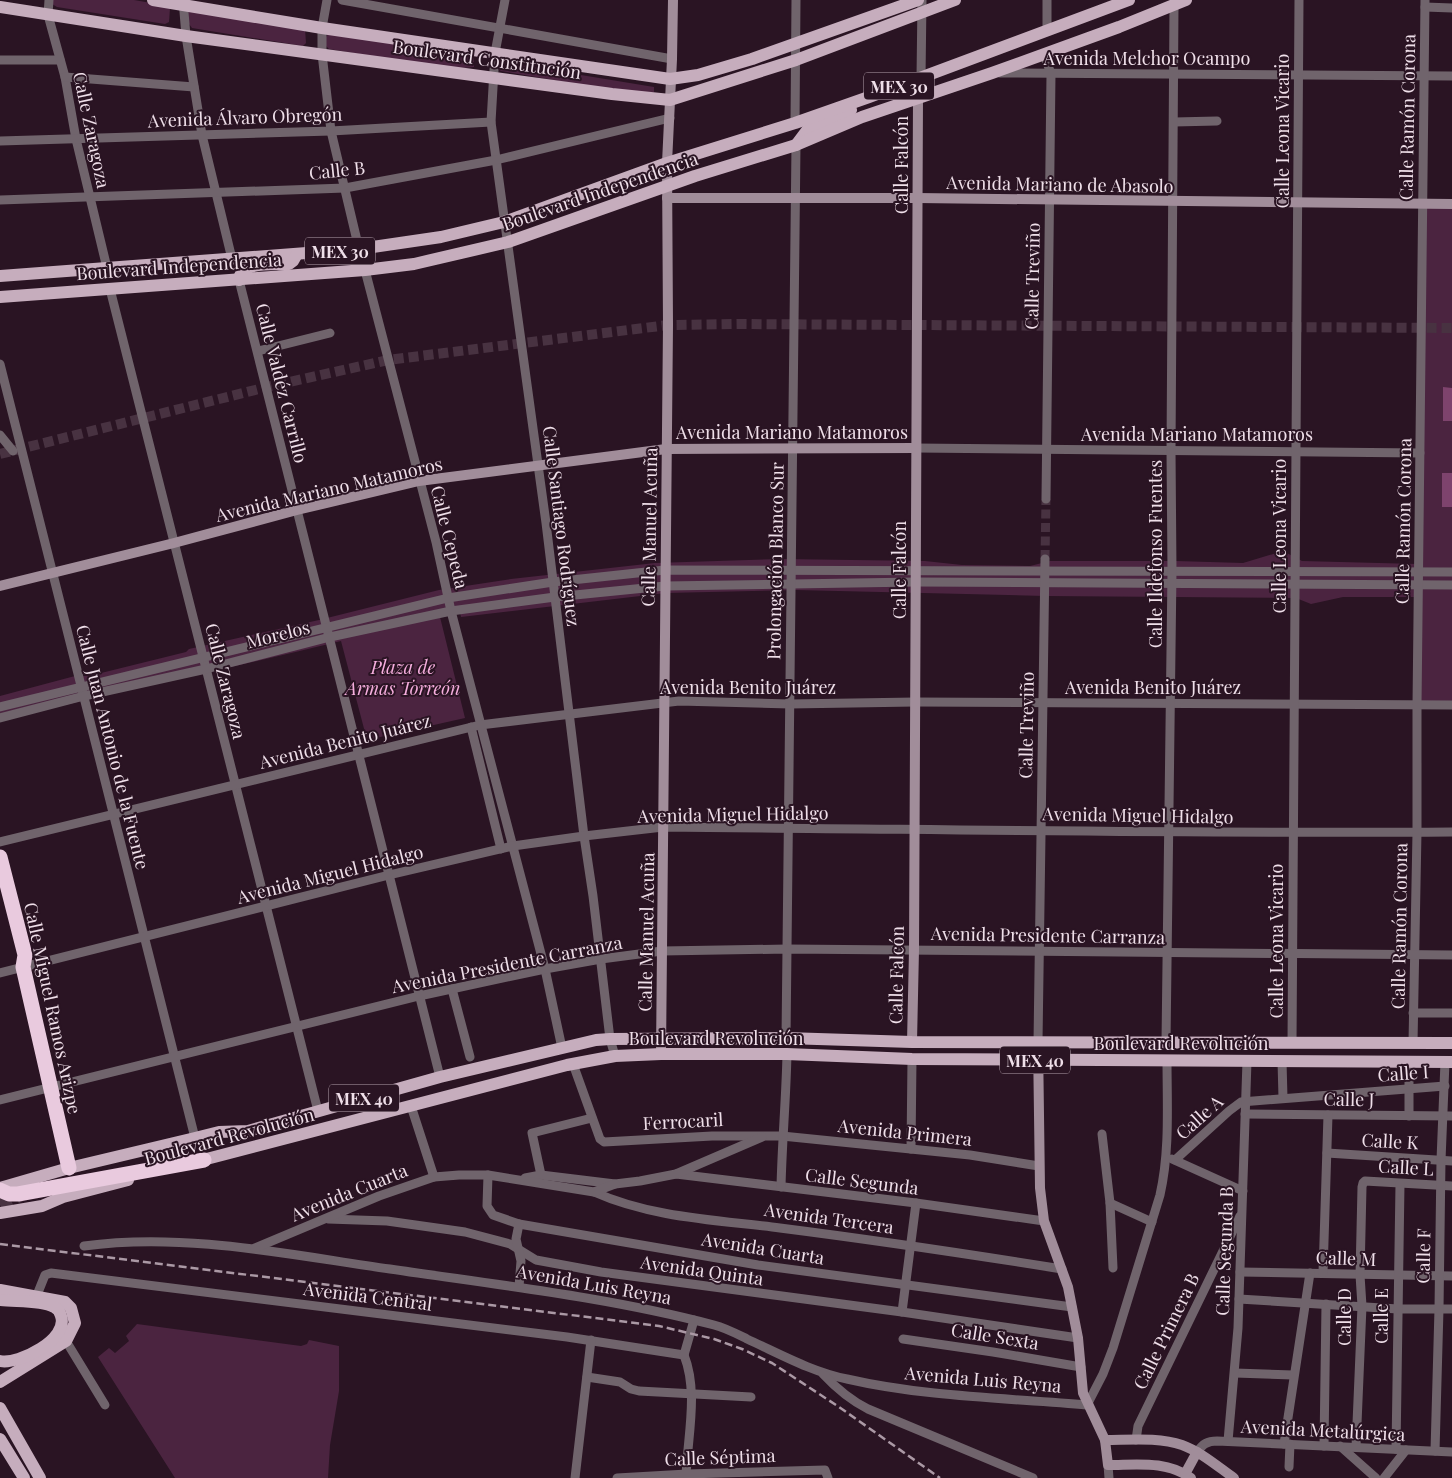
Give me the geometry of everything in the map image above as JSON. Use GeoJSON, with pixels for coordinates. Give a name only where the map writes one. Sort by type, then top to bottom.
{"type":"FeatureCollection","features":[{"type":"Feature","properties":{"kind":"highway","name":"Calle Miguel Ramos Arizpe"},"geometry":{"type":"LineString","coordinates":[[0,857],[25,955],[23,967],[69,1168]]}},
{"type":"Feature","properties":{"kind":"highway","name":"MEX 40"},"geometry":{"type":"LineString","coordinates":[[0,1189],[9,1194],[18,1194],[204,1160]]}},
{"type":"Feature","properties":{"kind":"main road","name":"Boulevard Constitución"},"geometry":{"type":"LineString","coordinates":[[153,0],[183,2],[322,28],[670,79],[698,75],[752,59],[918,0]]}},
{"type":"Feature","properties":{"kind":"main road","name":"Boulevard Constitución"},"geometry":{"type":"LineString","coordinates":[[0,7],[186,36],[670,100],[796,60],[955,0]]}},
{"type":"Feature","properties":{"kind":"main road","name":"Boulevard Independencia"},"geometry":{"type":"LineString","coordinates":[[0,276],[359,249],[441,238],[504,222],[667,163],[869,97],[1129,0]]}},
{"type":"Feature","properties":{"kind":"main road","name":"Boulevard Independencia"},"geometry":{"type":"LineString","coordinates":[[0,297],[365,270],[414,264],[508,242],[667,192],[695,176],[796,145],[862,117],[992,73],[1186,0]]}},
{"type":"Feature","properties":{"kind":"main road"},"geometry":{"type":"LineString","coordinates":[[796,145],[808,129],[851,110],[869,97]]}},
{"type":"Feature","properties":{"kind":"main road"},"geometry":{"type":"LineString","coordinates":[[240,280],[242,271],[249,267],[289,264],[297,254]]}},
{"type":"Feature","properties":{"kind":"main road"},"geometry":{"type":"LineString","coordinates":[[58,293],[68,286],[104,281],[109,276],[107,268]]}},
{"type":"Feature","properties":{"kind":"main road","name":"MEX 40"},"geometry":{"type":"LineString","coordinates":[[0,1189],[69,1168],[219,1132],[248,1130],[440,1077],[596,1040],[786,1038],[912,1042],[1452,1043]]}},
{"type":"Feature","properties":{"kind":"main road","name":"Boulevard Revolución"},"geometry":{"type":"LineString","coordinates":[[0,1213],[42,1206],[63,1197],[204,1160],[573,1064],[614,1056],[787,1054],[912,1059],[1449,1062]]}},
{"type":"Feature","properties":{"kind":"main road"},"geometry":{"type":"LineString","coordinates":[[52,1180],[248,1130]]}},
{"type":"Feature","properties":{"kind":"main road"},"geometry":{"type":"LineString","coordinates":[[0,1205],[63,1197]]}},
{"type":"Feature","properties":{"kind":"main road"},"geometry":{"type":"LineString","coordinates":[[0,1290],[57,1308],[62,1318],[61,1330],[52,1339],[23,1358],[10,1362],[0,1361]]}},
{"type":"Feature","properties":{"kind":"main road"},"geometry":{"type":"LineString","coordinates":[[0,1300],[65,1302],[71,1308],[75,1323],[66,1341],[0,1382]]}},
{"type":"Feature","properties":{"kind":"main road"},"geometry":{"type":"LineString","coordinates":[[0,1408],[40,1478]]}},
{"type":"Feature","properties":{"kind":"main road"},"geometry":{"type":"LineString","coordinates":[[0,1423],[31,1478]]}},
{"type":"Feature","properties":{"kind":"main road"},"geometry":{"type":"LineString","coordinates":[[0,1439],[24,1478]]}},
{"type":"Feature","properties":{"kind":"street","name":"Calle Zaragoza"},"geometry":{"type":"LineString","coordinates":[[49,0],[48,15],[65,77],[76,139],[107,268]]}},
{"type":"Feature","properties":{"kind":"street"},"geometry":{"type":"LineString","coordinates":[[327,0],[322,28],[322,54],[331,131],[359,249]]}},
{"type":"Feature","properties":{"kind":"street"},"geometry":{"type":"LineString","coordinates":[[342,0],[672,59]]}},
{"type":"Feature","properties":{"kind":"street","name":"Calle Santiago Rodríguez"},"geometry":{"type":"LineString","coordinates":[[505,0],[492,77],[491,122],[538,465],[610,1039],[614,1056]]}},
{"type":"Feature","properties":{"kind":"street","name":"Calle Manuel Acuña"},"geometry":{"type":"LineString","coordinates":[[661,1054],[667,163],[673,0]]}},
{"type":"Feature","properties":{"kind":"street"},"geometry":{"type":"LineString","coordinates":[[795,122],[796,0]]}},
{"type":"Feature","properties":{"kind":"street"},"geometry":{"type":"LineString","coordinates":[[921,78],[922,0]]}},
{"type":"Feature","properties":{"kind":"street"},"geometry":{"type":"LineString","coordinates":[[1047,30],[1048,0]]}},
{"type":"Feature","properties":{"kind":"street","name":"Calle Leona Vicario"},"geometry":{"type":"LineString","coordinates":[[1292,1043],[1299,0]]}},
{"type":"Feature","properties":{"kind":"street"},"geometry":{"type":"LineString","coordinates":[[183,2],[186,36],[202,135],[232,259]]}},
{"type":"Feature","properties":{"kind":"street"},"geometry":{"type":"LineString","coordinates":[[1425,4],[1452,8]]}},
{"type":"Feature","properties":{"kind":"street","name":"Calle Ramón Corona"},"geometry":{"type":"LineString","coordinates":[[1413,1043],[1417,832],[1418,572],[1425,4]]}},
{"type":"Feature","properties":{"kind":"street","name":"Calle Ildefonso Fuentes"},"geometry":{"type":"LineString","coordinates":[[1166,1042],[1172,584],[1170,450],[1174,5]]}},
{"type":"Feature","properties":{"kind":"street","name":"Calle Treviño"},"geometry":{"type":"LineString","coordinates":[[1044,54],[1051,74],[1046,499]]}},
{"type":"Feature","properties":{"kind":"street"},"geometry":{"type":"LineString","coordinates":[[0,60],[60,60]]}},
{"type":"Feature","properties":{"kind":"street","name":"Avenida Melchor Ocampo"},"geometry":{"type":"LineString","coordinates":[[992,73],[1452,76]]}},
{"type":"Feature","properties":{"kind":"street"},"geometry":{"type":"LineString","coordinates":[[65,77],[194,87]]}},
{"type":"Feature","properties":{"kind":"street","name":"Calle Falcón"},"geometry":{"type":"LineString","coordinates":[[912,1042],[918,99]]}},
{"type":"Feature","properties":{"kind":"street","name":"Calle B"},"geometry":{"type":"LineString","coordinates":[[0,200],[345,188],[496,160],[670,118]]}},
{"type":"Feature","properties":{"kind":"street"},"geometry":{"type":"LineString","coordinates":[[1174,122],[1217,121]]}},
{"type":"Feature","properties":{"kind":"street","name":"Avenida Álvaro Obregón"},"geometry":{"type":"LineString","coordinates":[[0,141],[331,131],[491,122]]}},
{"type":"Feature","properties":{"kind":"street","name":"Prolongación Blanco Sur"},"geometry":{"type":"LineString","coordinates":[[786,1038],[796,145]]}},
{"type":"Feature","properties":{"kind":"street","name":"Avenida Mariano de Abasolo"},"geometry":{"type":"LineString","coordinates":[[667,192],[796,198],[1452,204]]}},
{"type":"Feature","properties":{"kind":"street","name":"Calle Cepeda"},"geometry":{"type":"LineString","coordinates":[[365,270],[418,481],[436,542],[451,611],[480,725],[513,846]]}},
{"type":"Feature","properties":{"kind":"street","name":"Calle Valdéz Carrillo"},"geometry":{"type":"LineString","coordinates":[[240,280],[440,1077]]}},
{"type":"Feature","properties":{"kind":"street","name":"Calle Zaragoza"},"geometry":{"type":"LineString","coordinates":[[110,289],[318,1111]]}},
{"type":"Feature","properties":{"kind":"street"},"geometry":{"type":"LineString","coordinates":[[258,351],[330,333]]}},
{"type":"Feature","properties":{"kind":"street","name":"Calle Juan Antonio de la Fuente"},"geometry":{"type":"LineString","coordinates":[[0,366],[3,385],[53,573],[195,1138]]}},
{"type":"Feature","properties":{"kind":"street"},"geometry":{"type":"LineString","coordinates":[[0,435],[13,451]]}},
{"type":"Feature","properties":{"kind":"street","name":"Avenida Mariano Matamoros"},"geometry":{"type":"LineString","coordinates":[[0,586],[418,481],[666,449],[916,448],[1420,453]]}},
{"type":"Feature","properties":{"kind":"street","name":"Calle Treviño"},"geometry":{"type":"LineString","coordinates":[[1038,1042],[1041,951],[1045,559]]}},
{"type":"Feature","properties":{"kind":"street"},"geometry":{"type":"LineString","coordinates":[[0,707],[448,598],[553,582],[665,570],[1452,572]]}},
{"type":"Feature","properties":{"kind":"street","name":"Morelos"},"geometry":{"type":"LineString","coordinates":[[0,718],[84,696],[206,669],[330,637],[451,611],[555,597],[665,586],[915,582],[1452,585]]}},
{"type":"Feature","properties":{"kind":"street","name":"Avenida Benito Juárez"},"geometry":{"type":"LineString","coordinates":[[0,842],[480,725],[664,703],[790,704],[915,702],[1452,705]]}},
{"type":"Feature","properties":{"kind":"street"},"geometry":{"type":"LineString","coordinates":[[471,727],[501,849]]}},
{"type":"Feature","properties":{"kind":"street","name":"Avenida Miguel Hidalgo"},"geometry":{"type":"LineString","coordinates":[[0,973],[389,875],[513,846],[663,828],[1293,833],[1452,832]]}},
{"type":"Feature","properties":{"kind":"street"},"geometry":{"type":"LineString","coordinates":[[513,846],[545,969],[562,1048]]}},
{"type":"Feature","properties":{"kind":"street","name":"Avenida Presidente Carranza"},"geometry":{"type":"LineString","coordinates":[[0,1100],[420,996],[545,969],[662,951],[787,949],[1452,955]]}},
{"type":"Feature","properties":{"kind":"street"},"geometry":{"type":"LineString","coordinates":[[452,989],[470,1057]]}},
{"type":"Feature","properties":{"kind":"street"},"geometry":{"type":"LineString","coordinates":[[1413,1013],[1452,1013]]}},
{"type":"Feature","properties":{"kind":"street"},"geometry":{"type":"LineString","coordinates":[[1038,1042],[1041,1202],[1044,1221],[1062,1269],[1072,1307],[1078,1338],[1083,1393],[1105,1440],[1109,1478]]}},
{"type":"Feature","properties":{"kind":"street"},"geometry":{"type":"LineString","coordinates":[[781,1187],[787,1054]]}},
{"type":"Feature","properties":{"kind":"street"},"geometry":{"type":"LineString","coordinates":[[912,1059],[912,1149]]}},
{"type":"Feature","properties":{"kind":"street"},"geometry":{"type":"LineString","coordinates":[[1087,1405],[1103,1374],[1113,1348],[1171,1158],[1167,1060]]}},
{"type":"Feature","properties":{"kind":"street","name":"Calle Segunda B"},"geometry":{"type":"LineString","coordinates":[[1228,1441],[1235,1373],[1239,1299],[1247,1061]]}},
{"type":"Feature","properties":{"kind":"street"},"geometry":{"type":"LineString","coordinates":[[1282,1061],[1283,1098]]}},
{"type":"Feature","properties":{"kind":"street"},"geometry":{"type":"LineString","coordinates":[[1409,1062],[1410,1116]]}},
{"type":"Feature","properties":{"kind":"street","name":"Calle F"},"geometry":{"type":"LineString","coordinates":[[1435,1451],[1440,1185],[1441,1160],[1448,1116],[1444,1086],[1449,1062]]}},
{"type":"Feature","properties":{"kind":"street"},"geometry":{"type":"LineString","coordinates":[[541,1175],[532,1132],[592,1118],[573,1064]]}},
{"type":"Feature","properties":{"kind":"street","name":"Calle I"},"geometry":{"type":"LineString","coordinates":[[1245,1102],[1444,1086]]}},
{"type":"Feature","properties":{"kind":"street","name":"Calle A"},"geometry":{"type":"LineString","coordinates":[[1171,1158],[1229,1111],[1241,1102],[1245,1102]]}},
{"type":"Feature","properties":{"kind":"street"},"geometry":{"type":"LineString","coordinates":[[412,1106],[434,1178]]}},
{"type":"Feature","properties":{"kind":"street","name":"Calle J"},"geometry":{"type":"LineString","coordinates":[[1245,1114],[1448,1116]]}},
{"type":"Feature","properties":{"kind":"street"},"geometry":{"type":"LineString","coordinates":[[1323,1273],[1328,1115]]}},
{"type":"Feature","properties":{"kind":"street","name":"Ferrocaril"},"geometry":{"type":"LineString","coordinates":[[592,1118],[602,1141],[766,1136]]}},
{"type":"Feature","properties":{"kind":"street"},"geometry":{"type":"LineString","coordinates":[[1102,1134],[1110,1203],[1113,1268]]}},
{"type":"Feature","properties":{"kind":"street"},"geometry":{"type":"LineString","coordinates":[[727,1152],[729,1136]]}},
{"type":"Feature","properties":{"kind":"street","name":"Avenida Primera"},"geometry":{"type":"LineString","coordinates":[[766,1136],[970,1154],[1040,1166]]}},
{"type":"Feature","properties":{"kind":"street","name":"Avenida Cuarta"},"geometry":{"type":"LineString","coordinates":[[254,1248],[328,1219],[379,1196],[434,1178],[459,1175],[488,1175],[594,1192],[616,1184],[676,1174],[766,1136]]}},
{"type":"Feature","properties":{"kind":"street","name":"Calle K"},"geometry":{"type":"LineString","coordinates":[[1327,1153],[1452,1161]]}},
{"type":"Feature","properties":{"kind":"street"},"geometry":{"type":"LineString","coordinates":[[1171,1158],[1242,1191]]}},
{"type":"Feature","properties":{"kind":"street","name":"Calle Segunda"},"geometry":{"type":"LineString","coordinates":[[676,1174],[916,1203],[1044,1221]]}},
{"type":"Feature","properties":{"kind":"street","name":"Avenida Cuarta"},"geometry":{"type":"LineString","coordinates":[[488,1175],[487,1206],[493,1215],[519,1224],[758,1265],[1072,1307]]}},
{"type":"Feature","properties":{"kind":"street","name":"Avenida Cuarta"},"geometry":{"type":"LineString","coordinates":[[520,1179],[541,1175],[616,1184]]}},
{"type":"Feature","properties":{"kind":"street","name":"Calle L"},"geometry":{"type":"LineString","coordinates":[[1362,1187],[1365,1181],[1452,1186]]}},
{"type":"Feature","properties":{"kind":"street","name":"Calle E"},"geometry":{"type":"LineString","coordinates":[[1396,1449],[1397,1276],[1400,1184]]}},
{"type":"Feature","properties":{"kind":"street","name":"Calle D"},"geometry":{"type":"LineString","coordinates":[[1356,1447],[1362,1306],[1360,1274],[1362,1187]]}},
{"type":"Feature","properties":{"kind":"street","name":"Avenida Tercera"},"geometry":{"type":"LineString","coordinates":[[594,1192],[626,1204],[673,1215],[911,1246],[1062,1269]]}},
{"type":"Feature","properties":{"kind":"street"},"geometry":{"type":"LineString","coordinates":[[902,1312],[916,1203]]}},
{"type":"Feature","properties":{"kind":"street"},"geometry":{"type":"LineString","coordinates":[[1110,1203],[1152,1222]]}},
{"type":"Feature","properties":{"kind":"street","name":"Calle Primera B"},"geometry":{"type":"LineString","coordinates":[[1136,1440],[1138,1426],[1242,1211]]}},
{"type":"Feature","properties":{"kind":"street","name":"Avenida Quinta"},"geometry":{"type":"LineString","coordinates":[[328,1219],[377,1220],[442,1227],[487,1236],[510,1244],[536,1260],[601,1272],[770,1296],[902,1312],[1078,1338]]}},
{"type":"Feature","properties":{"kind":"street"},"geometry":{"type":"LineString","coordinates":[[519,1224],[516,1239],[521,1261],[519,1287]]}},
{"type":"Feature","properties":{"kind":"street","name":"Avenida Luis Reyna"},"geometry":{"type":"LineString","coordinates":[[84,1246],[108,1243],[180,1243],[254,1248],[519,1287],[657,1311],[718,1326],[823,1374],[849,1380],[922,1392],[1087,1405]]}},
{"type":"Feature","properties":{"kind":"street","name":"Calle M"},"geometry":{"type":"LineString","coordinates":[[1240,1272],[1452,1276]]}},
{"type":"Feature","properties":{"kind":"street"},"geometry":{"type":"LineString","coordinates":[[1289,1467],[1287,1444],[1293,1375],[1310,1273]]}},
{"type":"Feature","properties":{"kind":"street","name":"Avenida Central"},"geometry":{"type":"LineString","coordinates":[[35,1300],[45,1275],[48,1274],[591,1340],[684,1355]]}},
{"type":"Feature","properties":{"kind":"street"},"geometry":{"type":"LineString","coordinates":[[1239,1299],[1452,1310]]}},
{"type":"Feature","properties":{"kind":"street"},"geometry":{"type":"LineString","coordinates":[[1324,1446],[1326,1304]]}},
{"type":"Feature","properties":{"kind":"street"},"geometry":{"type":"LineString","coordinates":[[686,1476],[691,1393],[690,1372],[684,1355],[694,1320]]}},
{"type":"Feature","properties":{"kind":"street","name":"Calle Sexta"},"geometry":{"type":"LineString","coordinates":[[903,1339],[993,1352],[1081,1368]]}},
{"type":"Feature","properties":{"kind":"street"},"geometry":{"type":"LineString","coordinates":[[575,1478],[591,1340]]}},
{"type":"Feature","properties":{"kind":"street"},"geometry":{"type":"LineString","coordinates":[[66,1341],[105,1405]]}},
{"type":"Feature","properties":{"kind":"street"},"geometry":{"type":"LineString","coordinates":[[1235,1373],[1293,1375]]}},
{"type":"Feature","properties":{"kind":"street"},"geometry":{"type":"LineString","coordinates":[[823,1374],[838,1390],[868,1409],[1033,1478]]}},
{"type":"Feature","properties":{"kind":"street"},"geometry":{"type":"LineString","coordinates":[[587,1377],[620,1382],[630,1389],[639,1391],[751,1397]]}},
{"type":"Feature","properties":{"kind":"street"},"geometry":{"type":"LineString","coordinates":[[1105,1440],[1170,1442],[1181,1445],[1197,1452],[1234,1478]]}},
{"type":"Feature","properties":{"kind":"street","name":"Avenida Metalúrgica"},"geometry":{"type":"LineString","coordinates":[[1197,1452],[1203,1444],[1209,1441],[1228,1441],[1452,1452]]}},
{"type":"Feature","properties":{"kind":"street"},"geometry":{"type":"LineString","coordinates":[[1340,1446],[1376,1478]]}},
{"type":"Feature","properties":{"kind":"street"},"geometry":{"type":"LineString","coordinates":[[1384,1478],[1406,1450]]}},
{"type":"Feature","properties":{"kind":"street"},"geometry":{"type":"LineString","coordinates":[[1108,1465],[1158,1465],[1170,1467],[1188,1476],[1197,1452]]}},
{"type":"Feature","properties":{"kind":"street","name":"Calle Séptima"},"geometry":{"type":"LineString","coordinates":[[617,1478],[826,1474]]}},
{"type":"Feature","properties":{"kind":"green space"},"geometry":{"type":"Polygon","coordinates":[[[53,0],[134,0],[168,6],[170,8],[169,22],[165,24],[57,7],[52,4],[53,0]]]}},
{"type":"Feature","properties":{"kind":"green space"},"geometry":{"type":"Polygon","coordinates":[[[188,11],[305,29],[306,43],[303,46],[192,28],[189,24],[188,11]]]}},
{"type":"Feature","properties":{"kind":"green space"},"geometry":{"type":"Polygon","coordinates":[[[329,33],[471,57],[474,58],[474,67],[451,69],[329,49],[326,46],[326,37],[329,33]]]}},
{"type":"Feature","properties":{"kind":"green space"},"geometry":{"type":"Polygon","coordinates":[[[499,63],[654,87],[654,92],[624,92],[501,71],[498,69],[499,63]]]}},
{"type":"Feature","properties":{"kind":"green space","name":"Plaza de Armas Torreón"},"geometry":{"type":"Polygon","coordinates":[[[1423,204],[1452,205],[1452,703],[1418,703],[1418,597],[1343,597],[1311,604],[1296,598],[1045,596],[796,590],[666,593],[461,617],[460,612],[440,617],[465,718],[367,740],[341,641],[0,721],[0,696],[75,676],[89,676],[186,652],[189,649],[319,620],[439,590],[511,579],[655,563],[781,559],[925,561],[962,565],[1030,566],[1050,561],[1243,563],[1283,551],[1302,561],[1417,564],[1423,204]]]}},
{"type":"Feature","properties":{"kind":"green space"},"geometry":{"type":"Polygon","coordinates":[[[137,1324],[301,1346],[307,1344],[309,1340],[339,1346],[339,1391],[330,1445],[328,1478],[175,1478],[98,1357],[109,1348],[115,1353],[129,1341],[126,1336],[137,1324]]]}},
{"type":"Feature","properties":{"kind":"shaded area"},"geometry":{"type":"Polygon","coordinates":[[[1443,387],[1452,388],[1452,421],[1443,421],[1443,387]]]}},
{"type":"Feature","properties":{"kind":"shaded area"},"geometry":{"type":"Polygon","coordinates":[[[1442,473],[1452,473],[1452,507],[1442,507],[1442,473]]]}},
{"type":"Feature","properties":{"kind":"tunnel"},"geometry":{"type":"LineString","coordinates":[[0,454],[267,387],[388,360],[668,325],[1452,328]]}},
{"type":"Feature","properties":{"kind":"tunnel"},"geometry":{"type":"LineString","coordinates":[[1045,559],[1046,499]]}},
{"type":"Feature","properties":{"kind":"tunnel"},"geometry":{"type":"LineString","coordinates":[[0,1205],[22,1195]]}},
{"type":"Feature","properties":{"kind":"railway"},"geometry":{"type":"LineString","coordinates":[[0,1244],[659,1326],[714,1339],[772,1363],[839,1407],[940,1478]]}}]}
